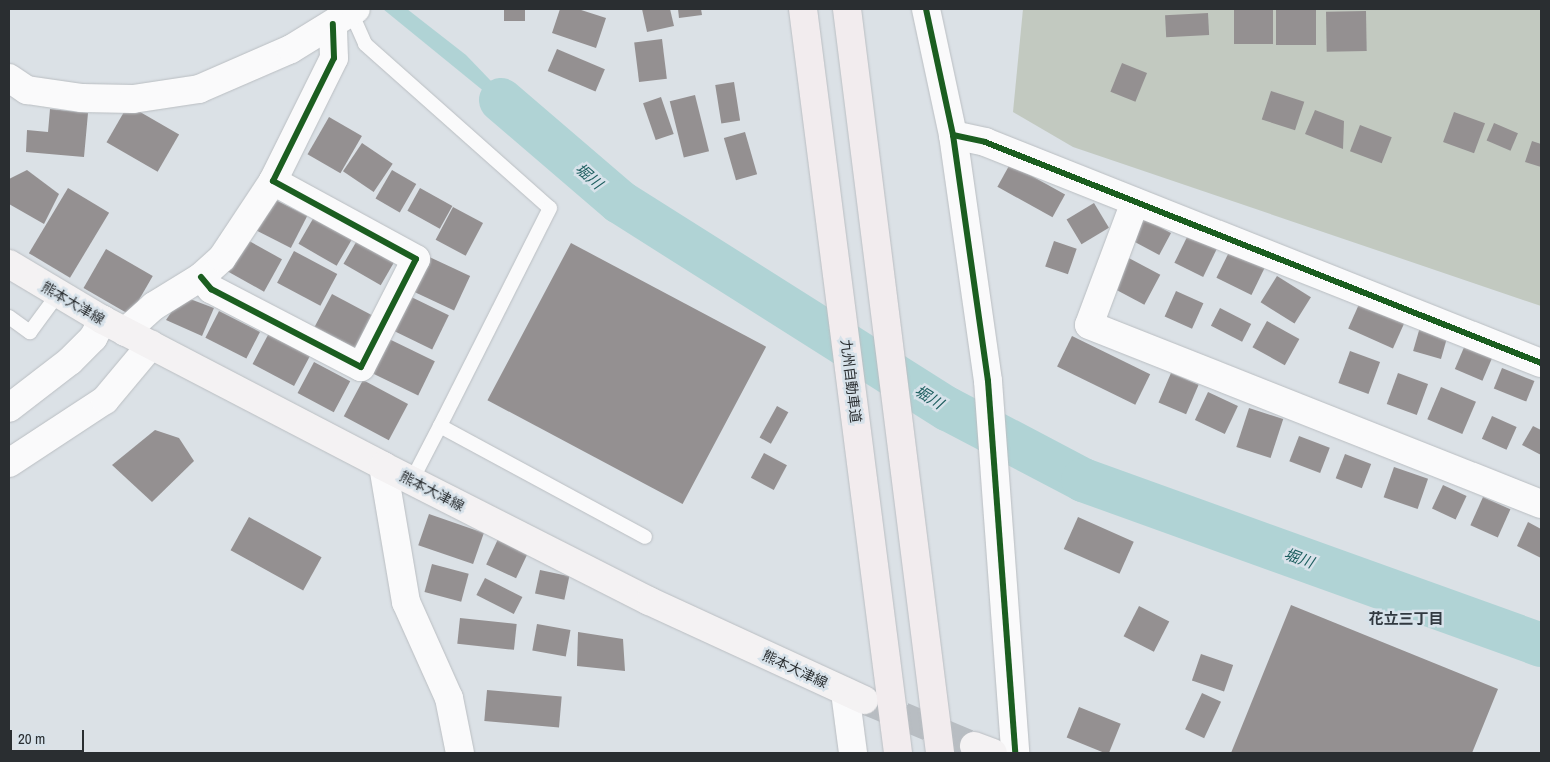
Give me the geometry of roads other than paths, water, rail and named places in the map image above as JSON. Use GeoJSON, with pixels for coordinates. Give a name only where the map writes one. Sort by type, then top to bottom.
{"type":"FeatureCollection","features":[{"type":"Feature","properties":{"kind":"highway","name":"九州自動車道"},"geometry":{"type":"LineString","coordinates":[[803,9],[898,753]]}},
{"type":"Feature","properties":{"kind":"highway"},"geometry":{"type":"LineString","coordinates":[[846,9],[940,753]]}},
{"type":"Feature","properties":{"kind":"main road","name":"熊本大津線"},"geometry":{"type":"LineString","coordinates":[[9,264],[114,326],[383,466],[649,601],[855,696]]}},
{"type":"Feature","properties":{"kind":"street"},"geometry":{"type":"LineString","coordinates":[[926,9],[953,135],[988,381],[996,462],[1015,753]]}},
{"type":"Feature","properties":{"kind":"street"},"geometry":{"type":"LineString","coordinates":[[9,78],[27,90],[82,98],[133,98],[199,89],[291,48],[347,15]]}},
{"type":"Feature","properties":{"kind":"street"},"geometry":{"type":"LineString","coordinates":[[9,408],[70,362],[93,338],[154,306],[201,277],[222,258],[273,181],[334,58],[347,15]]}},
{"type":"Feature","properties":{"kind":"street"},"geometry":{"type":"LineString","coordinates":[[953,135],[984,142],[1541,363]]}},
{"type":"Feature","properties":{"kind":"street"},"geometry":{"type":"LineString","coordinates":[[201,277],[212,289],[361,367],[416,259],[273,181]]}},
{"type":"Feature","properties":{"kind":"street"},"geometry":{"type":"LineString","coordinates":[[1134,202],[1089,325],[1541,504]]}},
{"type":"Feature","properties":{"kind":"street"},"geometry":{"type":"LineString","coordinates":[[9,463],[105,400],[151,345]]}},
{"type":"Feature","properties":{"kind":"street"},"geometry":{"type":"LineString","coordinates":[[383,466],[406,602],[449,698],[460,753]]}},
{"type":"Feature","properties":{"kind":"street"},"geometry":{"type":"LineString","coordinates":[[853,753],[855,696]]}},
{"type":"Feature","properties":{"kind":"lane"},"geometry":{"type":"LineString","coordinates":[[347,15],[365,44],[550,208],[412,480]]}},
{"type":"Feature","properties":{"kind":"lane"},"geometry":{"type":"LineString","coordinates":[[9,316],[30,332],[58,294]]}},
{"type":"Feature","properties":{"kind":"lane"},"geometry":{"type":"LineString","coordinates":[[440,426],[645,537]]}},
{"type":"Feature","properties":{"kind":"water"},"geometry":{"type":"Polygon","coordinates":[[[383,9],[407,9],[466,55],[562,155],[383,9]]]}},
{"type":"Feature","properties":{"kind":"waterway","name":"堀川"},"geometry":{"type":"LineString","coordinates":[[501,100],[620,202],[948,409],[1083,480],[1541,645]]}},
{"type":"Feature","properties":{"kind":"tunnel"},"geometry":{"type":"LineString","coordinates":[[864,700],[974,746]]}},
{"type":"Feature","properties":{"kind":"district","name":"花立三丁目"},"geometry":{"type":"Point","coordinates":[1406,619]}}]}
